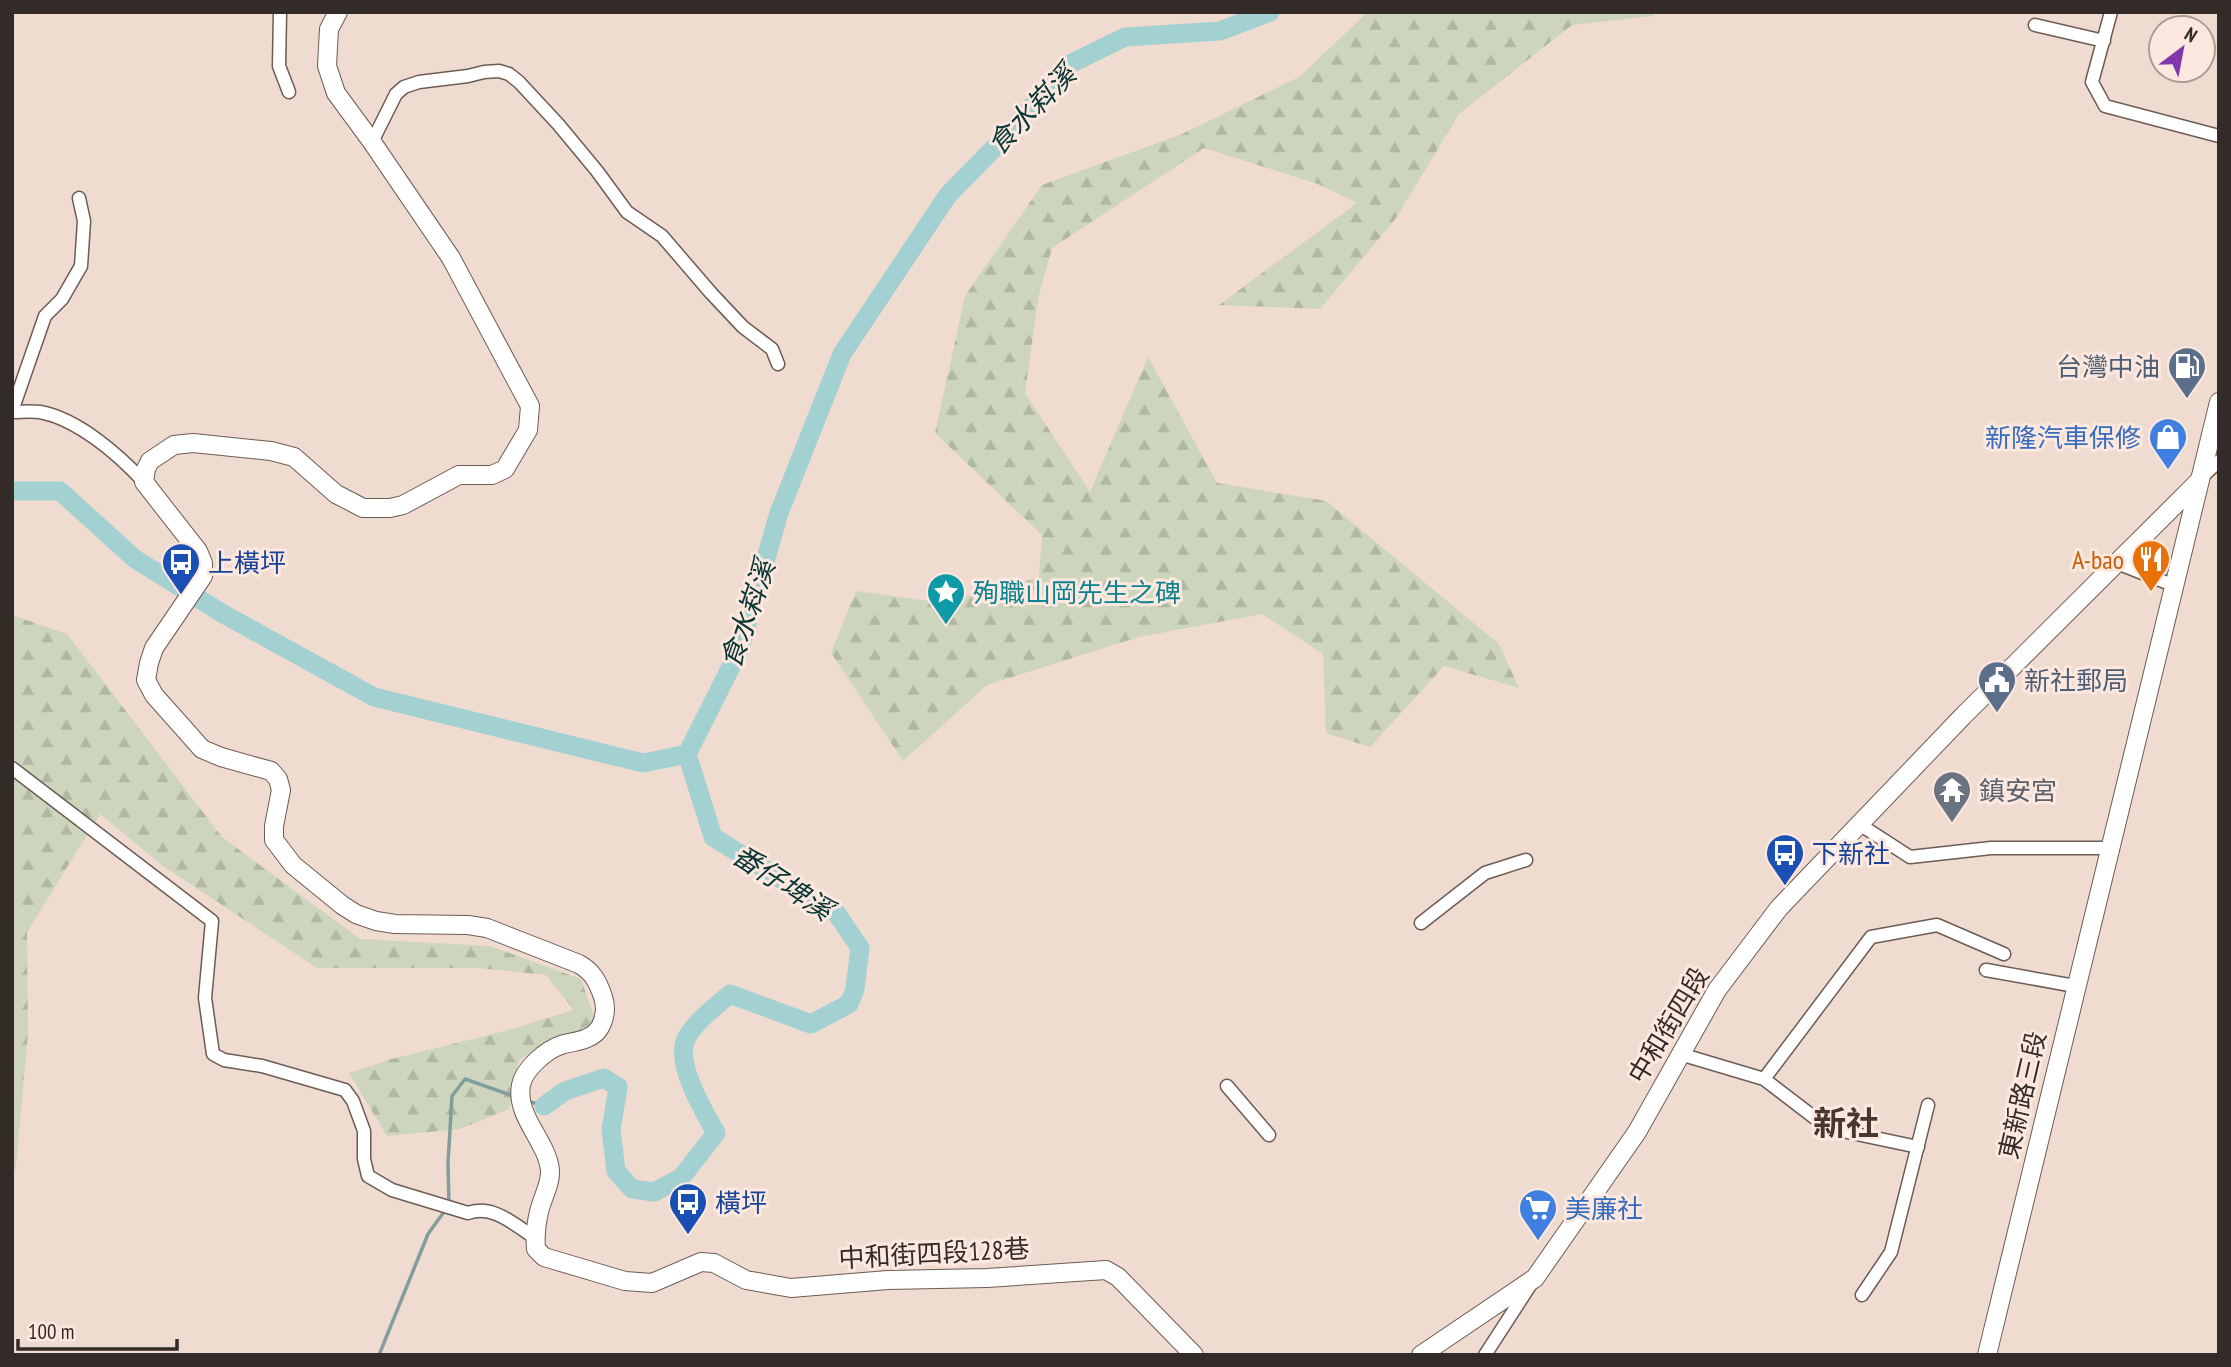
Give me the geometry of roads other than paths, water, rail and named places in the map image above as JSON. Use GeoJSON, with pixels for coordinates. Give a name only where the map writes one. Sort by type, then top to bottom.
{"type":"FeatureCollection","features":[{"type":"Feature","properties":{"kind":"street"},"geometry":{"type":"LineString","coordinates":[[280,12],[279,65],[289,92]]}},
{"type":"Feature","properties":{"kind":"street"},"geometry":{"type":"LineString","coordinates":[[144,482],[150,461],[174,445],[192,443],[271,451],[294,457],[336,494],[363,508],[379,509],[403,505],[459,475],[492,475],[505,469],[528,430],[530,406],[451,258],[336,93],[327,66],[330,30],[338,12]]}},
{"type":"Feature","properties":{"kind":"street"},"geometry":{"type":"LineString","coordinates":[[2111,12],[2092,82],[2105,106],[2219,136]]}},
{"type":"Feature","properties":{"kind":"street"},"geometry":{"type":"LineString","coordinates":[[2035,25],[2104,41]]}},
{"type":"Feature","properties":{"kind":"street"},"geometry":{"type":"LineString","coordinates":[[372,142],[396,94],[404,87],[419,82],[484,72],[499,71],[509,74],[558,124],[628,212],[662,236],[743,327],[772,349],[778,364]]}},
{"type":"Feature","properties":{"kind":"street"},"geometry":{"type":"LineString","coordinates":[[12,768],[212,921],[205,998],[213,1054],[224,1060],[262,1066],[345,1090],[353,1101],[364,1131],[364,1159],[368,1177],[392,1190],[468,1213],[477,1210],[492,1211],[536,1238],[539,1212],[550,1173],[547,1156],[522,1107],[521,1083],[537,1060],[558,1045],[590,1037],[601,1026],[604,1002],[599,985],[591,971],[579,964],[487,928],[468,925],[395,924],[366,918],[342,905],[293,865],[274,840],[281,790],[278,779],[271,771],[202,749],[154,695],[146,680],[149,663],[154,648],[203,576],[203,563],[198,551],[124,460],[70,422],[39,412],[12,411],[46,316],[62,299],[81,266],[84,221],[79,198]]}},
{"type":"Feature","properties":{"kind":"street","name":"東新路三段"},"geometry":{"type":"LineString","coordinates":[[1987,1355],[2219,402]]}},
{"type":"Feature","properties":{"kind":"street"},"geometry":{"type":"LineString","coordinates":[[2200,480],[2219,461]]}},
{"type":"Feature","properties":{"kind":"street","name":"中和街四段"},"geometry":{"type":"LineString","coordinates":[[1421,1355],[1535,1278],[1637,1132],[1717,989],[1779,908],[1963,716],[2200,480]]}},
{"type":"Feature","properties":{"kind":"street"},"geometry":{"type":"LineString","coordinates":[[2117,562],[2175,586]]}},
{"type":"Feature","properties":{"kind":"street"},"geometry":{"type":"LineString","coordinates":[[1859,824],[1910,857],[1991,848],[2109,848]]}},
{"type":"Feature","properties":{"kind":"street"},"geometry":{"type":"LineString","coordinates":[[1421,923],[1485,873],[1526,860]]}},
{"type":"Feature","properties":{"kind":"street"},"geometry":{"type":"LineString","coordinates":[[1764,1079],[1871,937],[1937,925],[2004,954]]}},
{"type":"Feature","properties":{"kind":"street"},"geometry":{"type":"LineString","coordinates":[[1986,970],[2075,986]]}},
{"type":"Feature","properties":{"kind":"street"},"geometry":{"type":"LineString","coordinates":[[1680,1054],[1764,1079],[1828,1128],[1918,1147]]}},
{"type":"Feature","properties":{"kind":"street"},"geometry":{"type":"LineString","coordinates":[[1227,1086],[1269,1135]]}},
{"type":"Feature","properties":{"kind":"street"},"geometry":{"type":"LineString","coordinates":[[1862,1295],[1891,1252],[1928,1105]]}},
{"type":"Feature","properties":{"kind":"street","name":"中和街四段128巷"},"geometry":{"type":"LineString","coordinates":[[536,1238],[536,1249],[553,1261],[625,1281],[652,1283],[701,1262],[714,1263],[746,1280],[791,1288],[888,1280],[987,1278],[1106,1270],[1118,1277],[1194,1355]]}},
{"type":"Feature","properties":{"kind":"street"},"geometry":{"type":"LineString","coordinates":[[1485,1355],[1535,1278]]}},
{"type":"Feature","properties":{"kind":"waterway","name":"食水嵙溪"},"geometry":{"type":"LineString","coordinates":[[12,491],[60,491],[135,559],[225,615],[374,697],[643,763],[687,754],[739,651],[779,513],[842,354],[948,195],[1012,130],[1066,66],[1125,37],[1220,31],[1270,12]]}},
{"type":"Feature","properties":{"kind":"waterway","name":"番仔埤溪"},"geometry":{"type":"LineString","coordinates":[[544,1106],[565,1091],[604,1078],[618,1087],[611,1130],[616,1171],[632,1189],[654,1192],[681,1178],[716,1133],[692,1086],[684,1059],[687,1037],[701,1019],[730,994],[811,1024],[849,1004],[855,989],[860,948],[837,914],[713,837],[687,754]]}},
{"type":"Feature","properties":{"kind":"waterway","name":"番仔埤溪"},"geometry":{"type":"LineString","coordinates":[[379,1355],[428,1234],[449,1205],[448,1163],[452,1096],[465,1079],[513,1096]]}},
{"type":"Feature","properties":{"kind":"waterway","name":"番仔埤溪"},"geometry":{"type":"LineString","coordinates":[[527,1101],[544,1106]]}},
{"type":"Feature","properties":{"kind":"place","name":"台灣中油"},"geometry":{"type":"Point","coordinates":[2187,400]}},
{"type":"Feature","properties":{"kind":"place","name":"新隆汽車保修"},"geometry":{"type":"Point","coordinates":[2168,471]}},
{"type":"Feature","properties":{"kind":"place","name":"A-bao"},"geometry":{"type":"Point","coordinates":[2151,593]}},
{"type":"Feature","properties":{"kind":"place","name":"上橫坪"},"geometry":{"type":"Point","coordinates":[181,596]}},
{"type":"Feature","properties":{"kind":"place","name":"殉職山岡先生之碑"},"geometry":{"type":"Point","coordinates":[946,626]}},
{"type":"Feature","properties":{"kind":"place","name":"新社郵局"},"geometry":{"type":"Point","coordinates":[1997,714]}},
{"type":"Feature","properties":{"kind":"place","name":"鎮安宮"},"geometry":{"type":"Point","coordinates":[1952,824]}},
{"type":"Feature","properties":{"kind":"place","name":"下新社"},"geometry":{"type":"Point","coordinates":[1785,887]}},
{"type":"Feature","properties":{"kind":"place","name":"橫坪"},"geometry":{"type":"Point","coordinates":[688,1236]}},
{"type":"Feature","properties":{"kind":"place","name":"美廉社"},"geometry":{"type":"Point","coordinates":[1538,1242]}},
{"type":"Feature","properties":{"kind":"district","name":"新社"},"geometry":{"type":"Point","coordinates":[1846,1122]}}]}
